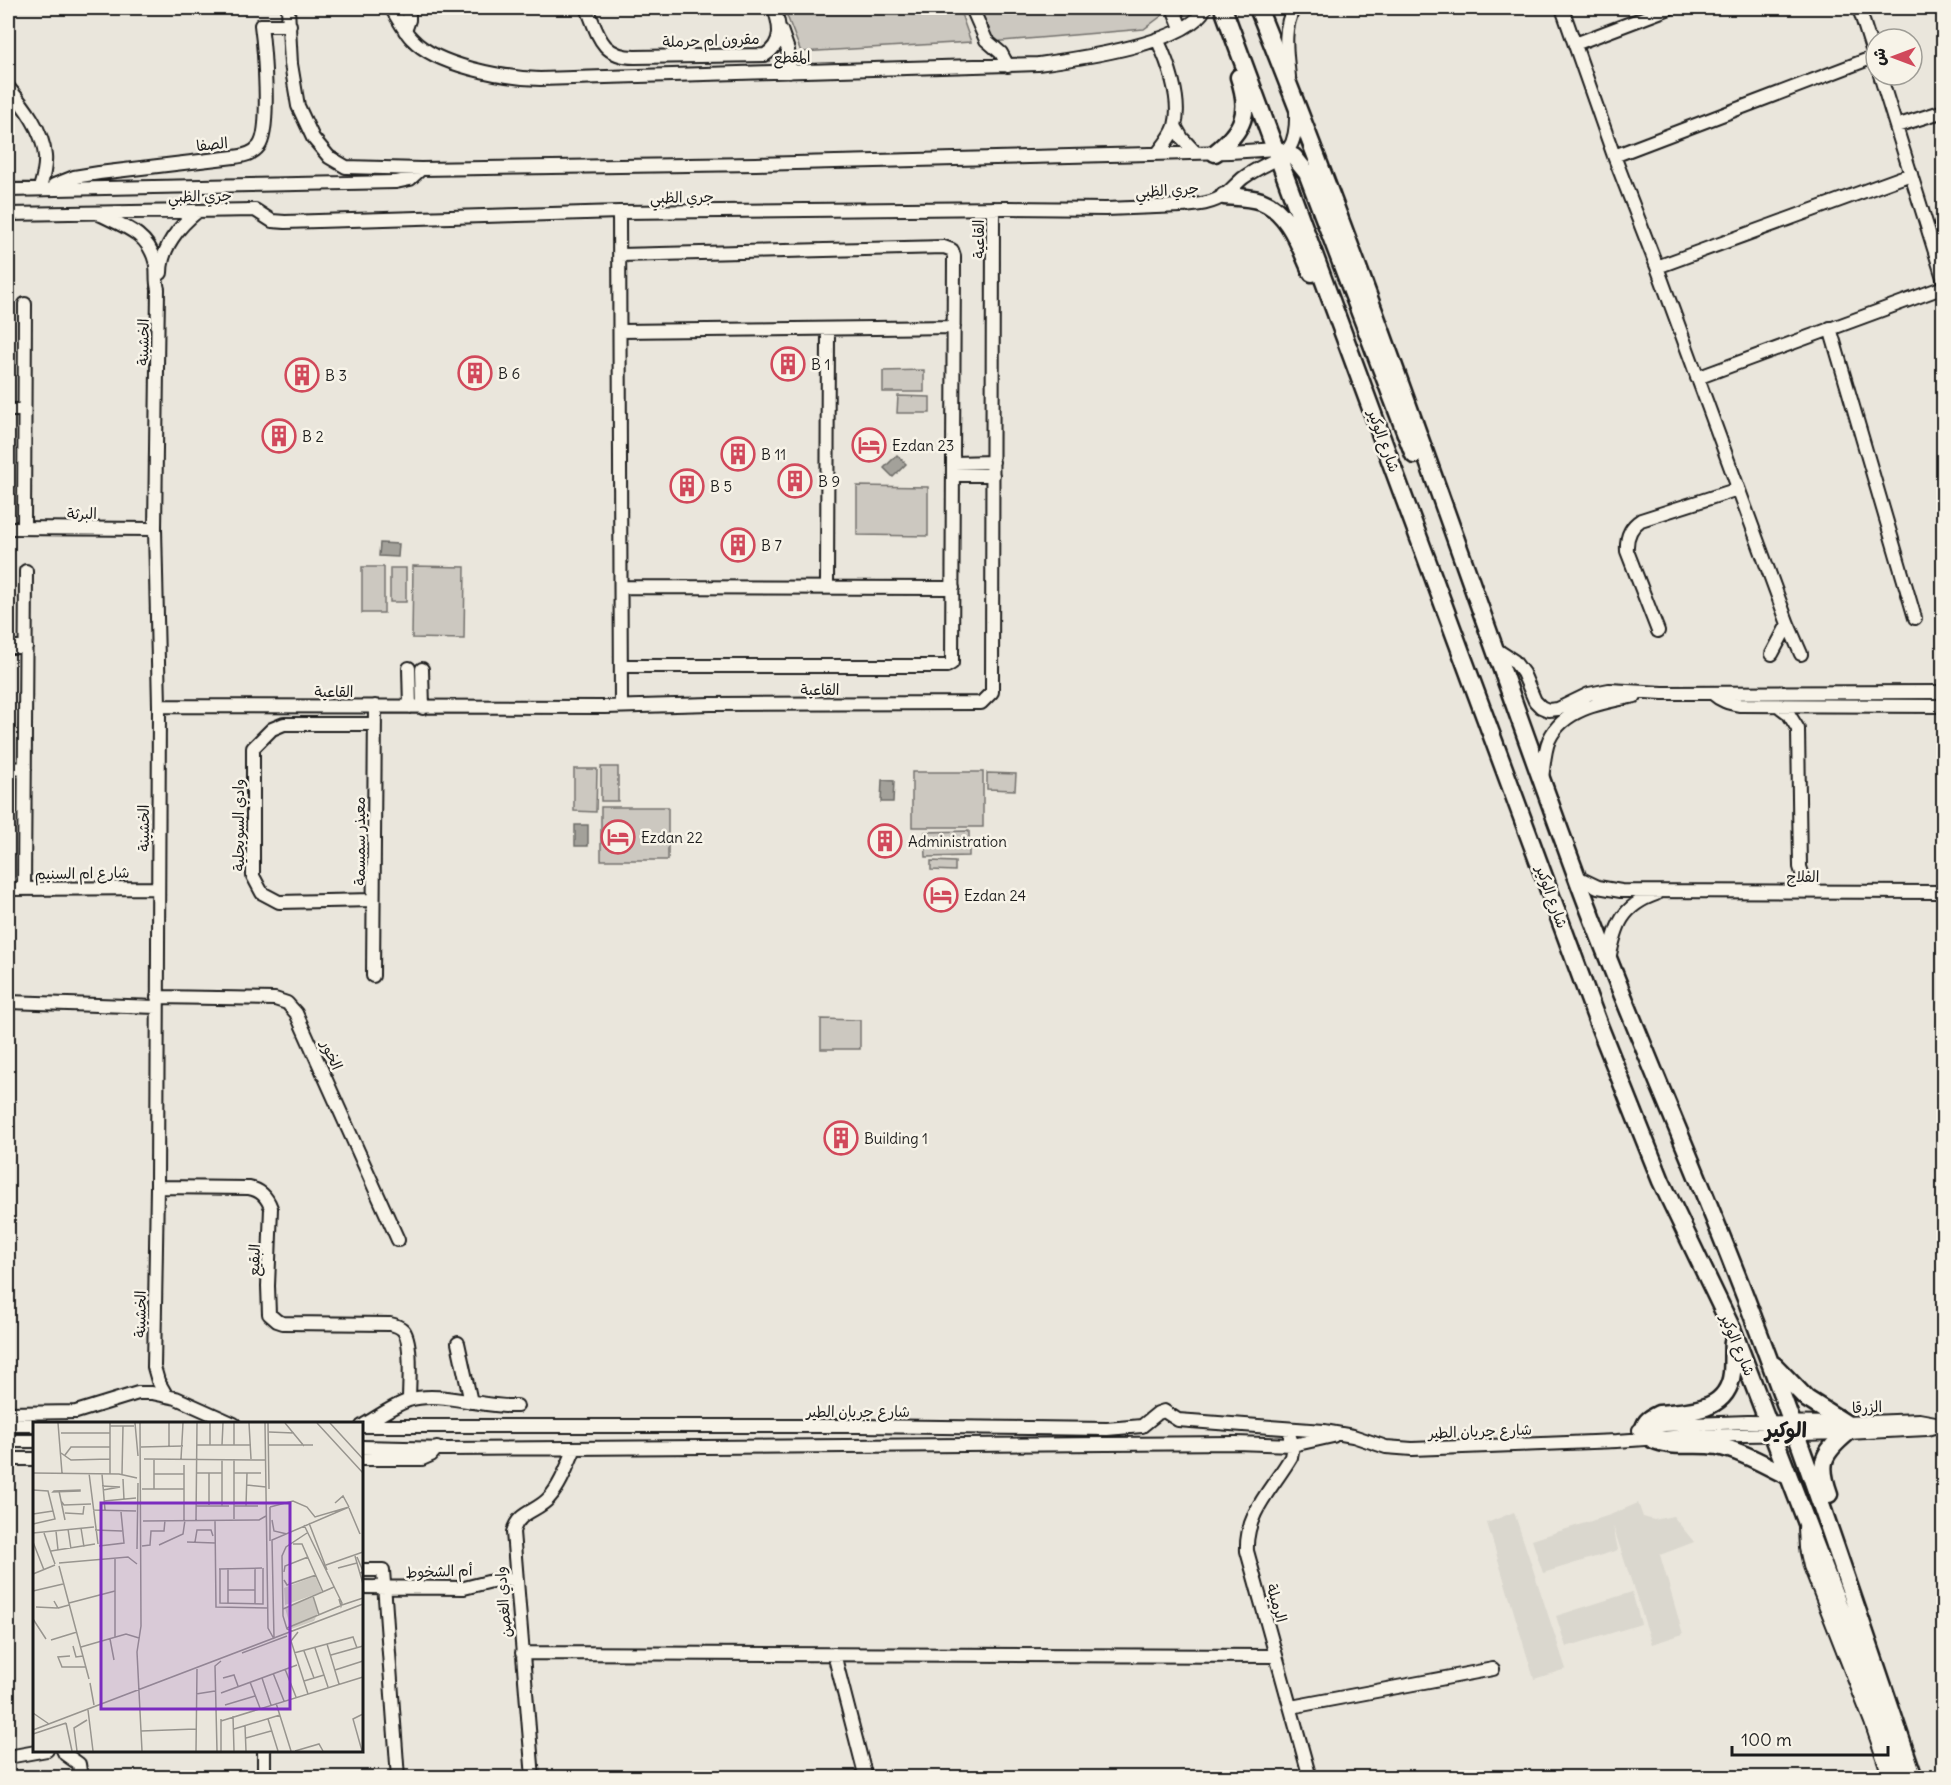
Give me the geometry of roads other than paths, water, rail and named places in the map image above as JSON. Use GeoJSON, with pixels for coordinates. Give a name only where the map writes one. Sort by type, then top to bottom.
{"type":"FeatureCollection","features":[{"type":"Feature","properties":{"kind":"main road","name":"شارع الوكير"},"geometry":{"type":"LineString","coordinates":[[1223,8],[1281,154],[1598,1023],[1661,1181],[1782,1430],[1844,1569],[1914,1778]]}},
{"type":"Feature","properties":{"kind":"main road","name":"شارع الوكير"},"geometry":{"type":"LineString","coordinates":[[1258,8],[1374,309],[1577,877],[1769,1360],[1788,1476],[1901,1778]]}},
{"type":"Feature","properties":{"kind":"main road"},"geometry":{"type":"LineString","coordinates":[[1215,153],[1236,134],[1245,112],[1245,98],[1232,55],[1235,42]]}},
{"type":"Feature","properties":{"kind":"main road"},"geometry":{"type":"LineString","coordinates":[[1281,154],[1294,158],[1307,173],[1427,491],[1438,516],[1455,539]]}},
{"type":"Feature","properties":{"kind":"main road"},"geometry":{"type":"LineString","coordinates":[[1224,196],[1260,201],[1280,214],[1290,226],[1318,285],[1330,293]]}},
{"type":"Feature","properties":{"kind":"main road"},"geometry":{"type":"LineString","coordinates":[[1733,1331],[1732,1373],[1726,1393],[1703,1409],[1659,1414],[1653,1417],[1645,1423],[1648,1434],[1670,1445],[1721,1447],[1788,1476]]}},
{"type":"Feature","properties":{"kind":"main road"},"geometry":{"type":"LineString","coordinates":[[1769,1360],[1807,1399],[1846,1428],[1825,1454],[1822,1469],[1846,1545],[1844,1569]]}},
{"type":"Feature","properties":{"kind":"street"},"geometry":{"type":"LineString","coordinates":[[288,8],[290,25]]}},
{"type":"Feature","properties":{"kind":"street","name":"المقطع"},"geometry":{"type":"LineString","coordinates":[[391,8],[405,31],[421,47],[440,58],[501,76],[521,78],[1008,66],[1076,58],[1130,48],[1157,39],[1197,20],[1205,8]]}},
{"type":"Feature","properties":{"kind":"street"},"geometry":{"type":"LineString","coordinates":[[405,31],[409,20],[409,8]]}},
{"type":"Feature","properties":{"kind":"street","name":"مقرون ام حرملة"},"geometry":{"type":"LineString","coordinates":[[587,8],[601,43],[620,56],[641,57],[760,56],[769,53],[779,37],[780,26],[774,8]]}},
{"type":"Feature","properties":{"kind":"street"},"geometry":{"type":"LineString","coordinates":[[972,8],[986,40],[1001,53],[1008,66]]}},
{"type":"Feature","properties":{"kind":"street"},"geometry":{"type":"LineString","coordinates":[[1173,8],[1181,28]]}},
{"type":"Feature","properties":{"kind":"street"},"geometry":{"type":"LineString","coordinates":[[1281,154],[1291,145],[1296,128],[1287,31],[1294,8]]}},
{"type":"Feature","properties":{"kind":"street"},"geometry":{"type":"LineString","coordinates":[[1562,8],[1614,156],[1788,624],[1802,654]]}},
{"type":"Feature","properties":{"kind":"street"},"geometry":{"type":"LineString","coordinates":[[1575,44],[1670,8]]}},
{"type":"Feature","properties":{"kind":"street"},"geometry":{"type":"LineString","coordinates":[[1859,8],[1865,27]]}},
{"type":"Feature","properties":{"kind":"street","name":"الصفا"},"geometry":{"type":"LineString","coordinates":[[43,188],[90,174],[252,153],[261,145],[265,123],[264,46],[261,25],[290,25]]}},
{"type":"Feature","properties":{"kind":"street","name":"جري الظبي"},"geometry":{"type":"LineString","coordinates":[[290,25],[291,64],[298,106],[313,138],[329,157],[346,167],[421,169],[756,164],[1196,153],[1281,154]]}},
{"type":"Feature","properties":{"kind":"street"},"geometry":{"type":"LineString","coordinates":[[780,26],[788,50],[790,72]]}},
{"type":"Feature","properties":{"kind":"street"},"geometry":{"type":"LineString","coordinates":[[1157,39],[1165,56],[1174,90],[1175,126],[1182,138],[1196,153]]}},
{"type":"Feature","properties":{"kind":"street"},"geometry":{"type":"LineString","coordinates":[[1614,156],[1864,63]]}},
{"type":"Feature","properties":{"kind":"street"},"geometry":{"type":"LineString","coordinates":[[8,87],[33,122],[43,146],[45,164],[43,188]]}},
{"type":"Feature","properties":{"kind":"street"},"geometry":{"type":"LineString","coordinates":[[1884,87],[1944,281]]}},
{"type":"Feature","properties":{"kind":"street"},"geometry":{"type":"LineString","coordinates":[[1896,126],[1944,111]]}},
{"type":"Feature","properties":{"kind":"street"},"geometry":{"type":"LineString","coordinates":[[1156,154],[1175,126]]}},
{"type":"Feature","properties":{"kind":"street","name":"جري الظبي"},"geometry":{"type":"LineString","coordinates":[[8,214],[255,210],[266,218],[279,222],[620,212],[993,208],[1056,210],[1181,206],[1209,202],[1224,196],[1242,179],[1281,154]]}},
{"type":"Feature","properties":{"kind":"street","name":"جري الظبي"},"geometry":{"type":"LineString","coordinates":[[8,190],[396,182],[410,179],[421,169]]}},
{"type":"Feature","properties":{"kind":"street"},"geometry":{"type":"LineString","coordinates":[[1657,267],[1911,174]]}},
{"type":"Feature","properties":{"kind":"street","name":"القاعية"},"geometry":{"type":"LineString","coordinates":[[159,706],[423,708],[981,703],[992,692],[993,208]]}},
{"type":"Feature","properties":{"kind":"street"},"geometry":{"type":"LineString","coordinates":[[159,263],[178,230],[198,211]]}},
{"type":"Feature","properties":{"kind":"street"},"geometry":{"type":"LineString","coordinates":[[96,212],[140,235],[151,248],[159,263]]}},
{"type":"Feature","properties":{"kind":"street"},"geometry":{"type":"LineString","coordinates":[[620,212],[621,706]]}},
{"type":"Feature","properties":{"kind":"street"},"geometry":{"type":"LineString","coordinates":[[620,255],[947,247],[952,250],[954,256],[953,660],[947,666],[621,666]]}},
{"type":"Feature","properties":{"kind":"street","name":"الخشينة"},"geometry":{"type":"LineString","coordinates":[[159,263],[155,529],[159,706],[154,1366],[158,1381],[166,1395]]}},
{"type":"Feature","properties":{"kind":"street"},"geometry":{"type":"LineString","coordinates":[[1697,378],[1944,287]]}},
{"type":"Feature","properties":{"kind":"street"},"geometry":{"type":"LineString","coordinates":[[24,528],[25,304]]}},
{"type":"Feature","properties":{"kind":"street"},"geometry":{"type":"LineString","coordinates":[[620,332],[954,327]]}},
{"type":"Feature","properties":{"kind":"street"},"geometry":{"type":"LineString","coordinates":[[1830,328],[1915,618]]}},
{"type":"Feature","properties":{"kind":"street"},"geometry":{"type":"LineString","coordinates":[[827,587],[828,329]]}},
{"type":"Feature","properties":{"kind":"street"},"geometry":{"type":"LineString","coordinates":[[8,410],[24,410]]}},
{"type":"Feature","properties":{"kind":"street"},"geometry":{"type":"LineString","coordinates":[[954,469],[993,462]]}},
{"type":"Feature","properties":{"kind":"street"},"geometry":{"type":"LineString","coordinates":[[954,469],[993,475]]}},
{"type":"Feature","properties":{"kind":"street"},"geometry":{"type":"LineString","coordinates":[[1658,631],[1628,551],[1627,541],[1630,531],[1641,520],[1738,489]]}},
{"type":"Feature","properties":{"kind":"street","name":"البرثة"},"geometry":{"type":"LineString","coordinates":[[8,528],[155,529]]}},
{"type":"Feature","properties":{"kind":"street"},"geometry":{"type":"LineString","coordinates":[[24,889],[26,571]]}},
{"type":"Feature","properties":{"kind":"street"},"geometry":{"type":"LineString","coordinates":[[621,587],[953,588]]}},
{"type":"Feature","properties":{"kind":"street"},"geometry":{"type":"LineString","coordinates":[[1772,654],[1788,624]]}},
{"type":"Feature","properties":{"kind":"street"},"geometry":{"type":"LineString","coordinates":[[8,646],[26,647]]}},
{"type":"Feature","properties":{"kind":"street"},"geometry":{"type":"LineString","coordinates":[[1494,648],[1508,656],[1520,668],[1535,701],[1544,709],[1558,709],[1599,692],[1619,690],[1663,693],[1944,692]]}},
{"type":"Feature","properties":{"kind":"street"},"geometry":{"type":"LineString","coordinates":[[409,668],[410,708]]}},
{"type":"Feature","properties":{"kind":"street"},"geometry":{"type":"LineString","coordinates":[[422,669],[423,708]]}},
{"type":"Feature","properties":{"kind":"street"},"geometry":{"type":"LineString","coordinates":[[1887,706],[1907,692]]}},
{"type":"Feature","properties":{"kind":"street"},"geometry":{"type":"LineString","coordinates":[[1542,780],[1550,739],[1567,718],[1608,702],[1663,693]]}},
{"type":"Feature","properties":{"kind":"street"},"geometry":{"type":"LineString","coordinates":[[1712,693],[1729,704],[1944,706]]}},
{"type":"Feature","properties":{"kind":"street","name":"معيذر سمسمة"},"geometry":{"type":"LineString","coordinates":[[373,976],[375,706]]}},
{"type":"Feature","properties":{"kind":"street"},"geometry":{"type":"LineString","coordinates":[[1780,706],[1788,713],[1798,729],[1800,867],[1803,876],[1815,890]]}},
{"type":"Feature","properties":{"kind":"street"},"geometry":{"type":"LineString","coordinates":[[1798,729],[1815,706]]}},
{"type":"Feature","properties":{"kind":"street","name":"وادي السويحلية"},"geometry":{"type":"LineString","coordinates":[[374,900],[279,902],[262,893],[252,876],[253,748],[272,729],[284,724],[375,724]]}},
{"type":"Feature","properties":{"kind":"street"},"geometry":{"type":"LineString","coordinates":[[8,768],[25,769]]}},
{"type":"Feature","properties":{"kind":"street","name":"الفلاح"},"geometry":{"type":"LineString","coordinates":[[1577,877],[1610,890],[1662,892],[1944,891]]}},
{"type":"Feature","properties":{"kind":"street","name":"شارع ام السنيم"},"geometry":{"type":"LineString","coordinates":[[8,889],[158,888]]}},
{"type":"Feature","properties":{"kind":"street","name":"الفلاح"},"geometry":{"type":"LineString","coordinates":[[1609,959],[1618,925],[1629,909],[1645,898],[1662,892]]}},
{"type":"Feature","properties":{"kind":"street","name":"الخور"},"geometry":{"type":"LineString","coordinates":[[8,1002],[274,999],[287,1003],[293,1008],[312,1046],[398,1240]]}},
{"type":"Feature","properties":{"kind":"street","name":"البقيع"},"geometry":{"type":"LineString","coordinates":[[157,1187],[249,1188],[261,1191],[269,1201],[271,1208],[269,1314],[278,1321],[291,1323],[390,1324],[402,1329],[408,1339],[409,1400]]}},
{"type":"Feature","properties":{"kind":"street"},"geometry":{"type":"LineString","coordinates":[[458,1343],[471,1402]]}},
{"type":"Feature","properties":{"kind":"street","name":"الخشينة"},"geometry":{"type":"LineString","coordinates":[[138,1393],[148,1381],[154,1366]]}},
{"type":"Feature","properties":{"kind":"street"},"geometry":{"type":"LineString","coordinates":[[8,1413],[76,1412],[138,1393],[166,1395],[229,1422]]}},
{"type":"Feature","properties":{"kind":"street"},"geometry":{"type":"LineString","coordinates":[[363,1425],[409,1400],[437,1397],[495,1406],[517,1406]]}},
{"type":"Feature","properties":{"kind":"street","name":"شارع جريان الطير"},"geometry":{"type":"LineString","coordinates":[[363,1426],[859,1426],[1107,1429],[1142,1426],[1164,1411],[1178,1420],[1284,1430],[1324,1431],[1399,1449],[1617,1441],[1648,1434],[1687,1436],[1782,1430]]}},
{"type":"Feature","properties":{"kind":"street"},"geometry":{"type":"LineString","coordinates":[[1154,1418],[1152,1434],[1155,1444]]}},
{"type":"Feature","properties":{"kind":"street","name":"الزرقا"},"geometry":{"type":"LineString","coordinates":[[1782,1430],[1928,1429],[1943,1424]]}},
{"type":"Feature","properties":{"kind":"street"},"geometry":{"type":"LineString","coordinates":[[8,1425],[33,1425]]}},
{"type":"Feature","properties":{"kind":"street"},"geometry":{"type":"LineString","coordinates":[[1284,1430],[1293,1445]]}},
{"type":"Feature","properties":{"kind":"street","name":"شارع جريان الطير"},"geometry":{"type":"LineString","coordinates":[[363,1447],[1293,1445],[1346,1435]]}},
{"type":"Feature","properties":{"kind":"street"},"geometry":{"type":"LineString","coordinates":[[8,1442],[33,1441]]}},
{"type":"Feature","properties":{"kind":"street","name":"الرميلة"},"geometry":{"type":"LineString","coordinates":[[1293,1445],[1291,1457],[1252,1518],[1246,1543],[1310,1778]]}},
{"type":"Feature","properties":{"kind":"street"},"geometry":{"type":"LineString","coordinates":[[363,1459],[422,1459],[431,1455],[437,1448]]}},
{"type":"Feature","properties":{"kind":"street","name":"وادي الغصن"},"geometry":{"type":"LineString","coordinates":[[533,1778],[516,1579],[514,1527],[522,1515],[543,1504],[553,1493],[575,1448]]}},
{"type":"Feature","properties":{"kind":"street"},"geometry":{"type":"LineString","coordinates":[[8,1459],[33,1459]]}},
{"type":"Feature","properties":{"kind":"street"},"geometry":{"type":"LineString","coordinates":[[1806,1521],[1806,1548],[1810,1566],[1871,1722],[1890,1778]]}},
{"type":"Feature","properties":{"kind":"street","name":"أم الشخوط"},"geometry":{"type":"LineString","coordinates":[[363,1570],[383,1570],[384,1587]]}},
{"type":"Feature","properties":{"kind":"street","name":"أم الشخوط"},"geometry":{"type":"LineString","coordinates":[[363,1587],[469,1588],[492,1581],[516,1579]]}},
{"type":"Feature","properties":{"kind":"street"},"geometry":{"type":"LineString","coordinates":[[384,1587],[398,1778]]}},
{"type":"Feature","properties":{"kind":"street"},"geometry":{"type":"LineString","coordinates":[[522,1653],[1276,1656]]}},
{"type":"Feature","properties":{"kind":"street"},"geometry":{"type":"LineString","coordinates":[[834,1654],[866,1778]]}},
{"type":"Feature","properties":{"kind":"street"},"geometry":{"type":"LineString","coordinates":[[1291,1707],[1493,1669]]}},
{"type":"Feature","properties":{"kind":"street"},"geometry":{"type":"LineString","coordinates":[[8,1757],[36,1752]]}},
{"type":"Feature","properties":{"kind":"street"},"geometry":{"type":"LineString","coordinates":[[64,1752],[78,1764],[81,1778]]}},
{"type":"Feature","properties":{"kind":"street"},"geometry":{"type":"LineString","coordinates":[[264,1752],[264,1778]]}},
{"type":"Feature","properties":{"kind":"place","name":"B 1"},"geometry":{"type":"Point","coordinates":[788,364]}},
{"type":"Feature","properties":{"kind":"place","name":"B 6"},"geometry":{"type":"Point","coordinates":[475,373]}},
{"type":"Feature","properties":{"kind":"place","name":"B 3"},"geometry":{"type":"Point","coordinates":[302,375]}},
{"type":"Feature","properties":{"kind":"place","name":"B 2"},"geometry":{"type":"Point","coordinates":[279,436]}},
{"type":"Feature","properties":{"kind":"place","name":"Ezdan 23"},"geometry":{"type":"Point","coordinates":[869,445]}},
{"type":"Feature","properties":{"kind":"place","name":"B 11"},"geometry":{"type":"Point","coordinates":[738,454]}},
{"type":"Feature","properties":{"kind":"place","name":"B 9"},"geometry":{"type":"Point","coordinates":[795,481]}},
{"type":"Feature","properties":{"kind":"place","name":"B 5"},"geometry":{"type":"Point","coordinates":[687,486]}},
{"type":"Feature","properties":{"kind":"place","name":"B 7"},"geometry":{"type":"Point","coordinates":[738,545]}},
{"type":"Feature","properties":{"kind":"place","name":"Ezdan 22"},"geometry":{"type":"Point","coordinates":[618,837]}},
{"type":"Feature","properties":{"kind":"place","name":"Administration"},"geometry":{"type":"Point","coordinates":[885,841]}},
{"type":"Feature","properties":{"kind":"place","name":"Ezdan 24"},"geometry":{"type":"Point","coordinates":[941,895]}},
{"type":"Feature","properties":{"kind":"place","name":"Building 1"},"geometry":{"type":"Point","coordinates":[841,1138]}},
{"type":"Feature","properties":{"kind":"district","name":"الوكير"},"geometry":{"type":"Point","coordinates":[1786,1429]}}]}
